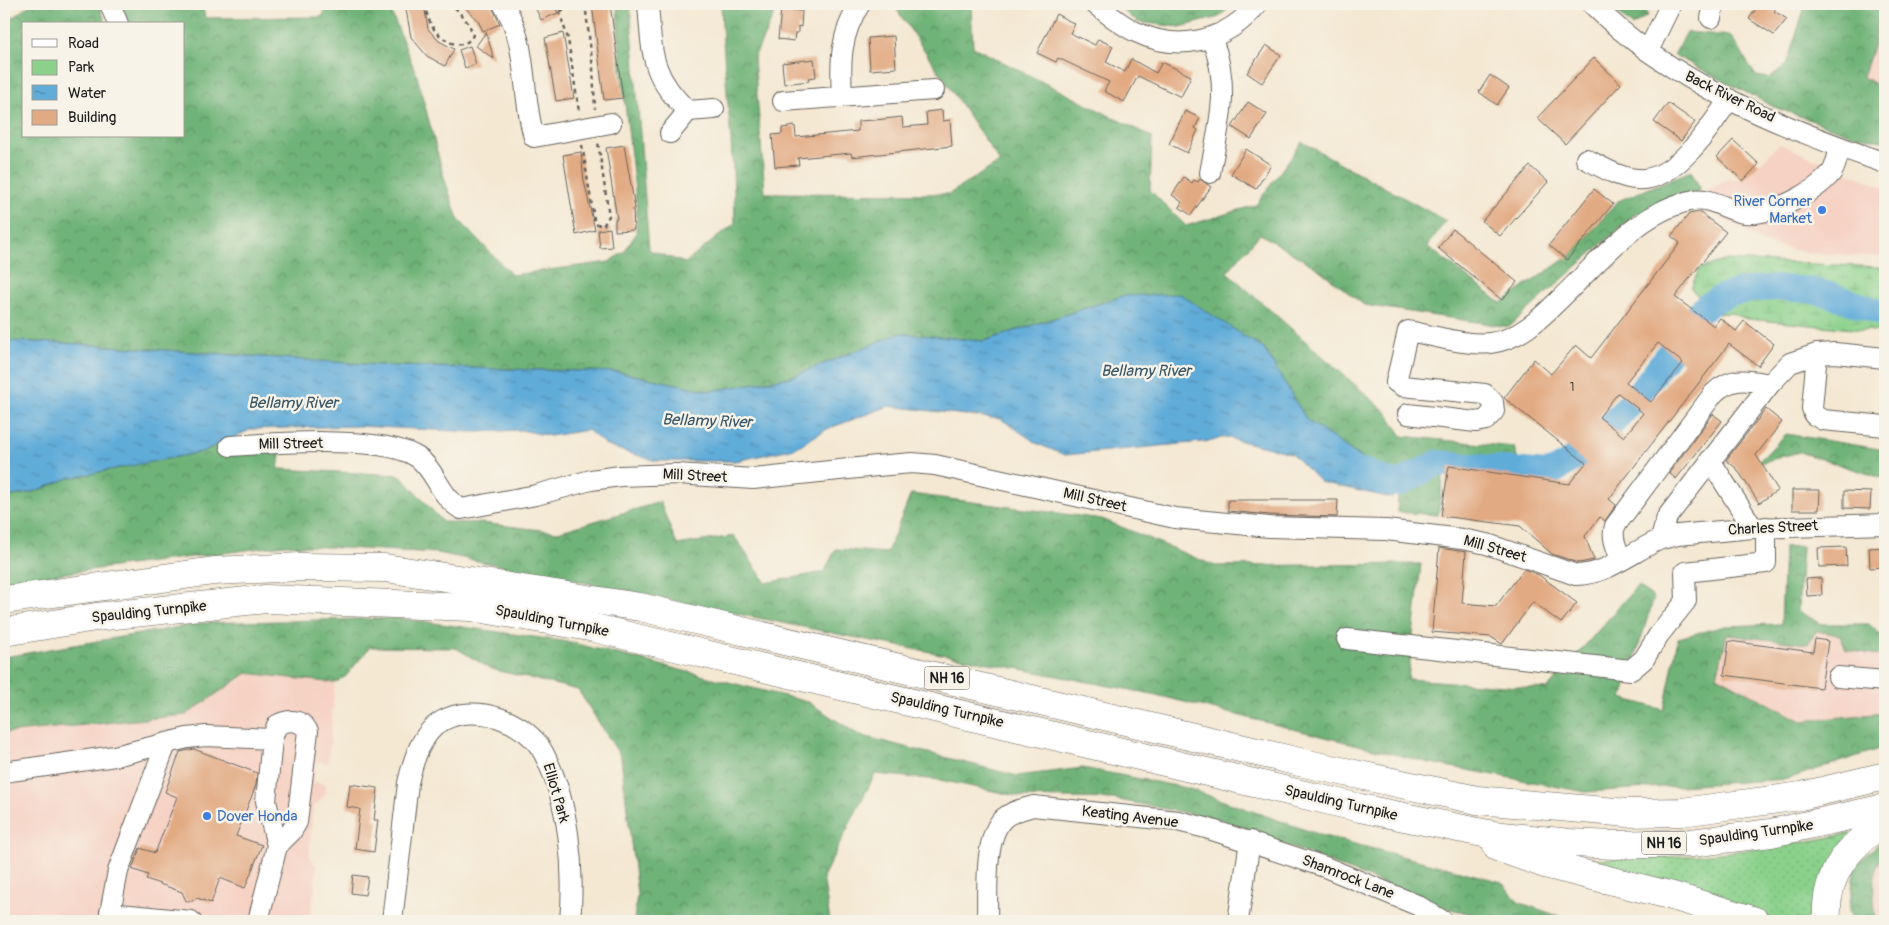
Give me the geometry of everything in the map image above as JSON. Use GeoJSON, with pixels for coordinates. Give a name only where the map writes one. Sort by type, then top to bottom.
{"type":"FeatureCollection","features":[{"type":"Feature","properties":{"kind":"highway","name":"Spaulding Turnpike"},"geometry":{"type":"LineString","coordinates":[[4,600],[214,571],[300,567],[385,568],[640,607],[1308,764],[1477,800],[1628,813],[1682,812],[1801,796],[1885,776]]}},
{"type":"Feature","properties":{"kind":"highway","name":"Spaulding Turnpike"},"geometry":{"type":"LineString","coordinates":[[4,632],[96,617],[266,600],[488,609],[590,627],[1440,825],[1492,835],[1570,843],[1681,843],[1771,833],[1885,808]]}},
{"type":"Feature","properties":{"kind":"highway"},"geometry":{"type":"LineString","coordinates":[[1827,921],[1828,896],[1837,869],[1853,846],[1885,821]]}},
{"type":"Feature","properties":{"kind":"highway"},"geometry":{"type":"LineString","coordinates":[[1440,825],[1548,865],[1669,895],[1755,921]]}},
{"type":"Feature","properties":{"kind":"street"},"geometry":{"type":"LineString","coordinates":[[110,4],[117,22]]}},
{"type":"Feature","properties":{"kind":"street"},"geometry":{"type":"LineString","coordinates":[[503,4],[511,16],[518,34],[534,138],[596,125]]}},
{"type":"Feature","properties":{"kind":"street"},"geometry":{"type":"LineString","coordinates":[[648,4],[652,49],[657,70],[674,96],[688,111]]}},
{"type":"Feature","properties":{"kind":"street"},"geometry":{"type":"LineString","coordinates":[[842,96],[840,60],[848,28],[860,4]]}},
{"type":"Feature","properties":{"kind":"street"},"geometry":{"type":"LineString","coordinates":[[1095,4],[1120,23],[1150,38],[1178,42],[1212,39],[1239,22],[1257,4]]}},
{"type":"Feature","properties":{"kind":"street","name":"Back River Road"},"geometry":{"type":"LineString","coordinates":[[1592,4],[1628,37],[1685,76],[1729,99],[1840,147],[1885,163]]}},
{"type":"Feature","properties":{"kind":"street"},"geometry":{"type":"LineString","coordinates":[[1648,51],[1671,4]]}},
{"type":"Feature","properties":{"kind":"street"},"geometry":{"type":"LineString","coordinates":[[1210,173],[1223,92],[1220,60],[1212,39]]}},
{"type":"Feature","properties":{"kind":"street"},"geometry":{"type":"LineString","coordinates":[[783,101],[934,90]]}},
{"type":"Feature","properties":{"kind":"street"},"geometry":{"type":"LineString","coordinates":[[1586,159],[1623,176],[1637,179],[1650,179],[1662,174],[1692,147],[1729,99]]}},
{"type":"Feature","properties":{"kind":"street"},"geometry":{"type":"LineString","coordinates":[[670,133],[688,111],[714,109]]}},
{"type":"Feature","properties":{"kind":"street"},"geometry":{"type":"LineString","coordinates":[[1408,414],[1476,422],[1486,420],[1494,411],[1493,402],[1485,394],[1402,386],[1396,382],[1408,331],[1477,344],[1503,341],[1530,326],[1616,245],[1655,216],[1674,206],[1696,199],[1713,202],[1746,213],[1778,208],[1810,193],[1833,171],[1840,147]]}},
{"type":"Feature","properties":{"kind":"street"},"geometry":{"type":"LineString","coordinates":[[1661,539],[1667,516],[1770,384],[1790,363],[1817,354],[1835,353],[1885,358]]}},
{"type":"Feature","properties":{"kind":"street"},"geometry":{"type":"LineString","coordinates":[[1817,354],[1812,408],[1814,415],[1823,420],[1885,426]]}},
{"type":"Feature","properties":{"kind":"street"},"geometry":{"type":"LineString","coordinates":[[1621,560],[1614,542],[1613,533],[1615,526],[1714,393],[1732,380],[1770,384]]}},
{"type":"Feature","properties":{"kind":"street","name":"Mill Street"},"geometry":{"type":"LineString","coordinates":[[230,446],[290,442],[394,448],[418,458],[425,464],[445,496],[461,509],[527,497],[591,480],[620,476],[677,474],[753,479],[912,463],[968,471],[1176,518],[1253,526],[1386,530],[1462,539],[1487,544],[1576,575],[1594,574],[1661,539]]}},
{"type":"Feature","properties":{"kind":"street"},"geometry":{"type":"LineString","coordinates":[[1347,639],[1631,670],[1644,659],[1658,636],[1686,602],[1685,572],[1766,564],[1759,528],[1710,460]]}},
{"type":"Feature","properties":{"kind":"street","name":"Charles Street"},"geometry":{"type":"LineString","coordinates":[[1661,539],[1678,535],[1759,528],[1885,524]]}},
{"type":"Feature","properties":{"kind":"street"},"geometry":{"type":"LineString","coordinates":[[1838,677],[1885,681]]}},
{"type":"Feature","properties":{"kind":"street","name":"Elliot Park"},"geometry":{"type":"LineString","coordinates":[[392,921],[408,782],[412,764],[428,734],[441,722],[459,714],[480,714],[507,721],[534,740],[544,753],[559,793],[569,846],[572,882],[570,921]]}},
{"type":"Feature","properties":{"kind":"street"},"geometry":{"type":"LineString","coordinates":[[258,921],[277,846],[266,801],[272,739],[277,725],[285,721],[297,721],[305,725],[308,731],[297,822],[291,832],[277,846]]}},
{"type":"Feature","properties":{"kind":"street"},"geometry":{"type":"LineString","coordinates":[[4,772],[115,756],[187,738],[206,736],[272,739]]}},
{"type":"Feature","properties":{"kind":"street"},"geometry":{"type":"LineString","coordinates":[[166,744],[118,871],[110,917],[191,921]]}},
{"type":"Feature","properties":{"kind":"street","name":"Keating Avenue"},"geometry":{"type":"LineString","coordinates":[[987,921],[992,838],[1002,820],[1010,814],[1033,806],[1178,821],[1250,841]]}},
{"type":"Feature","properties":{"kind":"street"},"geometry":{"type":"LineString","coordinates":[[1238,921],[1250,841]]}},
{"type":"Feature","properties":{"kind":"street","name":"Shamrock Lane"},"geometry":{"type":"LineString","coordinates":[[1250,841],[1325,867],[1417,905],[1443,921]]}},
{"type":"Feature","properties":{"kind":"path"},"geometry":{"type":"LineString","coordinates":[[425,4],[432,26],[441,36],[450,42],[464,44],[473,35],[472,30],[452,4]]}},
{"type":"Feature","properties":{"kind":"path"},"geometry":{"type":"LineString","coordinates":[[557,4],[596,125],[584,166],[594,220],[597,224],[603,226],[609,216],[596,125],[585,5],[560,11]]}},
{"type":"Feature","properties":{"kind":"shaded area"},"geometry":{"type":"Polygon","coordinates":[[[1880,4],[1885,4],[1885,90],[1863,77],[1875,41],[1880,4]]]}},
{"type":"Feature","properties":{"kind":"shaded area"},"geometry":{"type":"Polygon","coordinates":[[[1779,144],[1885,188],[1885,257],[1811,253],[1764,243],[1703,207],[1708,190],[1729,179],[1745,180],[1779,144]]]}},
{"type":"Feature","properties":{"kind":"shaded area"},"geometry":{"type":"Polygon","coordinates":[[[1815,631],[1841,635],[1846,650],[1885,656],[1885,713],[1801,721],[1717,676],[1726,635],[1808,644],[1815,631]]]}},
{"type":"Feature","properties":{"kind":"shaded area"},"geometry":{"type":"Polygon","coordinates":[[[247,673],[335,683],[328,763],[316,762],[313,782],[325,784],[325,795],[313,808],[309,855],[317,867],[310,921],[4,921],[4,733],[186,715],[247,673]]]}},
{"type":"Feature","properties":{"kind":"shaded area"},"geometry":{"type":"Polygon","coordinates":[[[1885,857],[1885,921],[1876,921],[1874,873],[1881,859],[1885,857]]]}},
{"type":"Feature","properties":{"kind":"green space"},"geometry":{"type":"Polygon","coordinates":[[[31,4],[99,4],[105,21],[22,22],[22,138],[185,138],[185,22],[124,22],[118,4],[202,4],[205,18],[322,17],[329,4],[388,4],[417,76],[443,174],[458,219],[512,275],[609,262],[624,252],[636,234],[637,208],[621,68],[617,4],[630,4],[649,250],[685,263],[735,223],[733,168],[721,4],[779,4],[754,58],[765,193],[949,194],[1000,162],[893,4],[971,4],[973,47],[1152,137],[1150,190],[1186,226],[1256,205],[1302,142],[1446,221],[1427,246],[1501,303],[1572,254],[1618,201],[1691,171],[1701,190],[1634,215],[1509,327],[1364,305],[1317,268],[1260,234],[1227,272],[1387,413],[1402,436],[1514,447],[1522,473],[1445,462],[1438,515],[1397,512],[1399,484],[1307,420],[1264,349],[1123,296],[984,341],[900,333],[791,377],[710,391],[618,372],[390,366],[65,343],[4,341],[4,14],[8,21],[31,4]]]}},
{"type":"Feature","properties":{"kind":"green space"},"geometry":{"type":"Polygon","coordinates":[[[1115,4],[1233,4],[1219,17],[1180,27],[1138,22],[1115,4]]]}},
{"type":"Feature","properties":{"kind":"green space"},"geometry":{"type":"Polygon","coordinates":[[[1608,4],[1639,4],[1648,15],[1632,26],[1608,4]]]}},
{"type":"Feature","properties":{"kind":"green space"},"geometry":{"type":"Polygon","coordinates":[[[1806,4],[1880,4],[1875,41],[1863,77],[1885,90],[1885,142],[1844,132],[1774,107],[1674,55],[1687,32],[1731,36],[1756,76],[1769,78],[1786,65],[1806,4]]]}},
{"type":"Feature","properties":{"kind":"green space"},"geometry":{"type":"Polygon","coordinates":[[[1727,260],[1880,267],[1885,270],[1885,332],[1747,319],[1731,313],[1713,314],[1691,288],[1699,269],[1727,260]]]}},
{"type":"Feature","properties":{"kind":"green space"},"geometry":{"type":"Polygon","coordinates":[[[1786,434],[1885,450],[1885,479],[1799,452],[1756,464],[1786,434]]]}},
{"type":"Feature","properties":{"kind":"green space"},"geometry":{"type":"Polygon","coordinates":[[[225,439],[281,449],[278,469],[400,475],[443,522],[482,523],[558,532],[660,502],[677,545],[734,536],[766,583],[824,572],[836,549],[887,553],[911,494],[1102,519],[1215,566],[1421,564],[1408,679],[1547,689],[1638,585],[1654,598],[1622,698],[1664,710],[1678,638],[1725,626],[1781,624],[1784,547],[1802,546],[1798,611],[1822,624],[1869,624],[1881,635],[1885,633],[1885,656],[1846,650],[1840,635],[1816,631],[1808,644],[1727,635],[1717,676],[1801,721],[1885,713],[1885,747],[1787,779],[1586,792],[1430,763],[1152,694],[862,639],[438,553],[285,545],[4,581],[4,498],[36,491],[69,478],[225,439]]]}},
{"type":"Feature","properties":{"kind":"green space"},"geometry":{"type":"Polygon","coordinates":[[[399,618],[569,642],[808,702],[859,735],[1017,776],[1083,768],[1187,788],[1320,835],[1502,882],[1518,902],[1573,921],[1492,921],[1487,918],[1442,907],[1222,820],[1114,799],[1022,797],[940,780],[875,774],[823,877],[830,921],[634,921],[637,894],[621,757],[578,690],[491,669],[456,648],[370,647],[346,676],[335,683],[247,673],[186,715],[4,733],[4,657],[203,623],[399,618]]]}},
{"type":"Feature","properties":{"kind":"green space"},"geometry":{"type":"Polygon","coordinates":[[[1851,833],[1822,921],[1776,921],[1753,910],[1570,858],[1606,859],[1712,854],[1816,840],[1851,833]]]}},
{"type":"Feature","properties":{"kind":"green space"},"geometry":{"type":"Polygon","coordinates":[[[1885,838],[1885,857],[1876,868],[1874,877],[1876,921],[1853,921],[1849,911],[1855,865],[1885,838]]]}},
{"type":"Feature","properties":{"kind":"water","name":"Bellamy River"},"geometry":{"type":"Polygon","coordinates":[[[1180,294],[1264,349],[1307,420],[1399,484],[1392,498],[1320,482],[1291,453],[1224,437],[1212,441],[1065,455],[1038,444],[1001,419],[889,406],[827,429],[795,448],[736,461],[656,461],[607,446],[588,430],[550,436],[521,430],[474,432],[357,426],[252,429],[202,452],[69,478],[36,491],[4,498],[4,341],[65,343],[390,366],[618,372],[710,391],[791,377],[900,333],[984,341],[1123,296],[1180,294]]]}},
{"type":"Feature","properties":{"kind":"building"},"geometry":{"type":"Polygon","coordinates":[[[405,4],[424,4],[428,29],[439,41],[454,49],[445,66],[427,56],[411,37],[405,4]]]}},
{"type":"Feature","properties":{"kind":"building"},"geometry":{"type":"Polygon","coordinates":[[[462,4],[491,4],[500,24],[483,31],[478,21],[462,4]]]}},
{"type":"Feature","properties":{"kind":"building"},"geometry":{"type":"Polygon","coordinates":[[[548,4],[554,4],[558,13],[541,20],[536,9],[548,4]]]}},
{"type":"Feature","properties":{"kind":"building"},"geometry":{"type":"Polygon","coordinates":[[[592,4],[610,4],[623,98],[604,100],[592,4]]]}},
{"type":"Feature","properties":{"kind":"building"},"geometry":{"type":"Polygon","coordinates":[[[1759,4],[1779,4],[1774,11],[1787,19],[1774,35],[1749,19],[1759,4]]]}},
{"type":"Feature","properties":{"kind":"building"},"geometry":{"type":"Polygon","coordinates":[[[781,9],[802,11],[801,27],[798,26],[798,33],[795,33],[794,41],[778,39],[781,9]]]}},
{"type":"Feature","properties":{"kind":"building"},"geometry":{"type":"Polygon","coordinates":[[[1056,14],[1075,24],[1070,33],[1095,45],[1098,39],[1113,46],[1106,62],[1125,72],[1131,59],[1156,73],[1162,62],[1191,76],[1181,97],[1138,76],[1124,102],[1104,91],[1109,82],[1058,58],[1056,62],[1037,53],[1056,14]]]}},
{"type":"Feature","properties":{"kind":"building"},"geometry":{"type":"Polygon","coordinates":[[[486,32],[494,59],[476,46],[486,32]]]}},
{"type":"Feature","properties":{"kind":"building"},"geometry":{"type":"Polygon","coordinates":[[[563,33],[574,98],[556,101],[545,38],[563,33]]]}},
{"type":"Feature","properties":{"kind":"building"},"geometry":{"type":"Polygon","coordinates":[[[894,36],[896,68],[870,70],[868,38],[894,36]]]}},
{"type":"Feature","properties":{"kind":"building"},"geometry":{"type":"Polygon","coordinates":[[[1266,45],[1281,55],[1262,83],[1247,73],[1266,45]]]}},
{"type":"Feature","properties":{"kind":"building"},"geometry":{"type":"Polygon","coordinates":[[[470,46],[476,64],[465,68],[459,50],[470,46]]]}},
{"type":"Feature","properties":{"kind":"building"},"geometry":{"type":"Polygon","coordinates":[[[1594,58],[1621,84],[1565,144],[1537,118],[1594,58]]]}},
{"type":"Feature","properties":{"kind":"building"},"geometry":{"type":"Polygon","coordinates":[[[814,59],[816,77],[808,78],[809,81],[784,84],[782,63],[814,59]]]}},
{"type":"Feature","properties":{"kind":"building"},"geometry":{"type":"Polygon","coordinates":[[[1490,75],[1509,88],[1497,105],[1479,92],[1490,75]]]}},
{"type":"Feature","properties":{"kind":"building"},"geometry":{"type":"Polygon","coordinates":[[[1248,102],[1267,114],[1251,139],[1232,127],[1248,102]]]}},
{"type":"Feature","properties":{"kind":"building"},"geometry":{"type":"Polygon","coordinates":[[[1668,103],[1695,122],[1681,141],[1654,122],[1668,103]]]}},
{"type":"Feature","properties":{"kind":"building"},"geometry":{"type":"Polygon","coordinates":[[[942,110],[943,121],[950,120],[952,146],[852,157],[851,153],[798,158],[799,165],[775,167],[772,135],[782,134],[782,128],[795,126],[796,137],[858,131],[858,121],[902,117],[903,127],[927,125],[926,112],[942,110]]]}},
{"type":"Feature","properties":{"kind":"building"},"geometry":{"type":"Polygon","coordinates":[[[1185,111],[1200,118],[1195,128],[1198,130],[1187,153],[1169,144],[1185,111]]]}},
{"type":"Feature","properties":{"kind":"building"},"geometry":{"type":"Polygon","coordinates":[[[1733,140],[1759,164],[1743,181],[1717,157],[1733,140]]]}},
{"type":"Feature","properties":{"kind":"building"},"geometry":{"type":"Polygon","coordinates":[[[624,145],[635,208],[633,209],[634,230],[615,231],[615,219],[617,219],[606,148],[624,145]]]}},
{"type":"Feature","properties":{"kind":"building"},"geometry":{"type":"Polygon","coordinates":[[[1246,149],[1271,165],[1256,189],[1231,174],[1246,149]]]}},
{"type":"Feature","properties":{"kind":"building"},"geometry":{"type":"Polygon","coordinates":[[[581,152],[584,181],[595,230],[576,235],[563,155],[581,152]]]}},
{"type":"Feature","properties":{"kind":"building"},"geometry":{"type":"Polygon","coordinates":[[[1530,166],[1548,182],[1500,236],[1482,221],[1530,166]]]}},
{"type":"Feature","properties":{"kind":"building"},"geometry":{"type":"Polygon","coordinates":[[[1184,177],[1192,183],[1194,180],[1198,182],[1200,179],[1211,187],[1191,215],[1179,207],[1182,202],[1172,195],[1184,177]]]}},
{"type":"Feature","properties":{"kind":"building"},"geometry":{"type":"Polygon","coordinates":[[[1594,189],[1613,204],[1567,260],[1549,245],[1594,189]]]}},
{"type":"Feature","properties":{"kind":"building"},"geometry":{"type":"Polygon","coordinates":[[[1699,212],[1726,232],[1675,297],[1714,326],[1720,318],[1736,331],[1744,321],[1774,344],[1758,366],[1729,344],[1609,499],[1616,505],[1605,521],[1600,517],[1585,536],[1594,560],[1579,563],[1552,554],[1520,526],[1441,516],[1449,466],[1569,484],[1586,463],[1504,398],[1534,359],[1551,374],[1576,345],[1591,358],[1680,243],[1671,236],[1689,214],[1699,212]],[[1658,343],[1626,382],[1651,402],[1683,363],[1658,343]],[[1618,393],[1599,417],[1624,437],[1643,413],[1618,393]]]}},
{"type":"Feature","properties":{"kind":"building"},"geometry":{"type":"Polygon","coordinates":[[[610,228],[612,247],[600,248],[598,230],[610,228]]]}},
{"type":"Feature","properties":{"kind":"building"},"geometry":{"type":"Polygon","coordinates":[[[1453,229],[1517,282],[1502,300],[1438,248],[1453,229]]]}},
{"type":"Feature","properties":{"kind":"building"},"geometry":{"type":"Polygon","coordinates":[[[1766,409],[1782,422],[1756,455],[1778,490],[1759,503],[1737,469],[1726,460],[1766,409]]]}},
{"type":"Feature","properties":{"kind":"building"},"geometry":{"type":"Polygon","coordinates":[[[1713,414],[1722,421],[1676,479],[1669,473],[1713,414]]]}},
{"type":"Feature","properties":{"kind":"building"},"geometry":{"type":"Polygon","coordinates":[[[1792,490],[1820,490],[1819,510],[1792,510],[1792,490]]]}},
{"type":"Feature","properties":{"kind":"building"},"geometry":{"type":"Polygon","coordinates":[[[1844,491],[1871,492],[1870,509],[1844,508],[1844,491]]]}},
{"type":"Feature","properties":{"kind":"building"},"geometry":{"type":"Polygon","coordinates":[[[1228,500],[1338,500],[1337,517],[1270,515],[1228,511],[1228,500]]]}},
{"type":"Feature","properties":{"kind":"building"},"geometry":{"type":"Polygon","coordinates":[[[1846,547],[1847,566],[1819,567],[1818,548],[1846,547]]]}},
{"type":"Feature","properties":{"kind":"building"},"geometry":{"type":"Polygon","coordinates":[[[1885,547],[1885,567],[1870,568],[1869,548],[1885,547]]]}},
{"type":"Feature","properties":{"kind":"building"},"geometry":{"type":"Polygon","coordinates":[[[1439,548],[1466,552],[1462,603],[1496,606],[1524,569],[1539,575],[1577,603],[1561,623],[1533,602],[1502,644],[1491,637],[1432,632],[1439,548]]]}},
{"type":"Feature","properties":{"kind":"building"},"geometry":{"type":"Polygon","coordinates":[[[1821,578],[1822,595],[1807,596],[1806,579],[1821,578]]]}},
{"type":"Feature","properties":{"kind":"building"},"geometry":{"type":"Polygon","coordinates":[[[1815,639],[1828,641],[1821,688],[1724,675],[1729,641],[1813,652],[1815,639]]]}},
{"type":"Feature","properties":{"kind":"building","name":"Dover Honda"},"geometry":{"type":"Polygon","coordinates":[[[194,749],[257,773],[256,785],[236,836],[262,845],[245,888],[220,878],[211,903],[197,898],[192,901],[186,901],[182,892],[146,879],[148,875],[132,869],[140,848],[155,853],[177,797],[165,792],[180,752],[194,749]]]}},
{"type":"Feature","properties":{"kind":"building"},"geometry":{"type":"Polygon","coordinates":[[[350,784],[378,788],[374,820],[378,820],[374,852],[355,849],[360,809],[347,807],[350,784]]]}},
{"type":"Feature","properties":{"kind":"building"},"geometry":{"type":"Polygon","coordinates":[[[353,875],[368,877],[365,895],[351,893],[353,875]]]}},
{"type":"Feature","properties":{"kind":"waterway","name":"Bellamy River"},"geometry":{"type":"LineString","coordinates":[[1698,314],[1710,304],[1725,296],[1742,291],[1779,288],[1798,289],[1830,295],[1885,313]]}},
{"type":"Feature","properties":{"kind":"waterway","name":"Bellamy River"},"geometry":{"type":"LineString","coordinates":[[1639,393],[1688,328]]}},
{"type":"Feature","properties":{"kind":"waterway","name":"Bellamy River"},"geometry":{"type":"LineString","coordinates":[[1610,426],[1630,403]]}},
{"type":"Feature","properties":{"kind":"waterway","name":"Bellamy River"},"geometry":{"type":"LineString","coordinates":[[1366,472],[1389,482],[1399,484],[1437,463],[1545,473],[1556,470],[1577,457]]}},
{"type":"Feature","properties":{"kind":"place","name":"River Corner Market"},"geometry":{"type":"Point","coordinates":[1822,210]}},
{"type":"Feature","properties":{"kind":"place","name":"Dover Honda"},"geometry":{"type":"Point","coordinates":[207,816]}}]}
